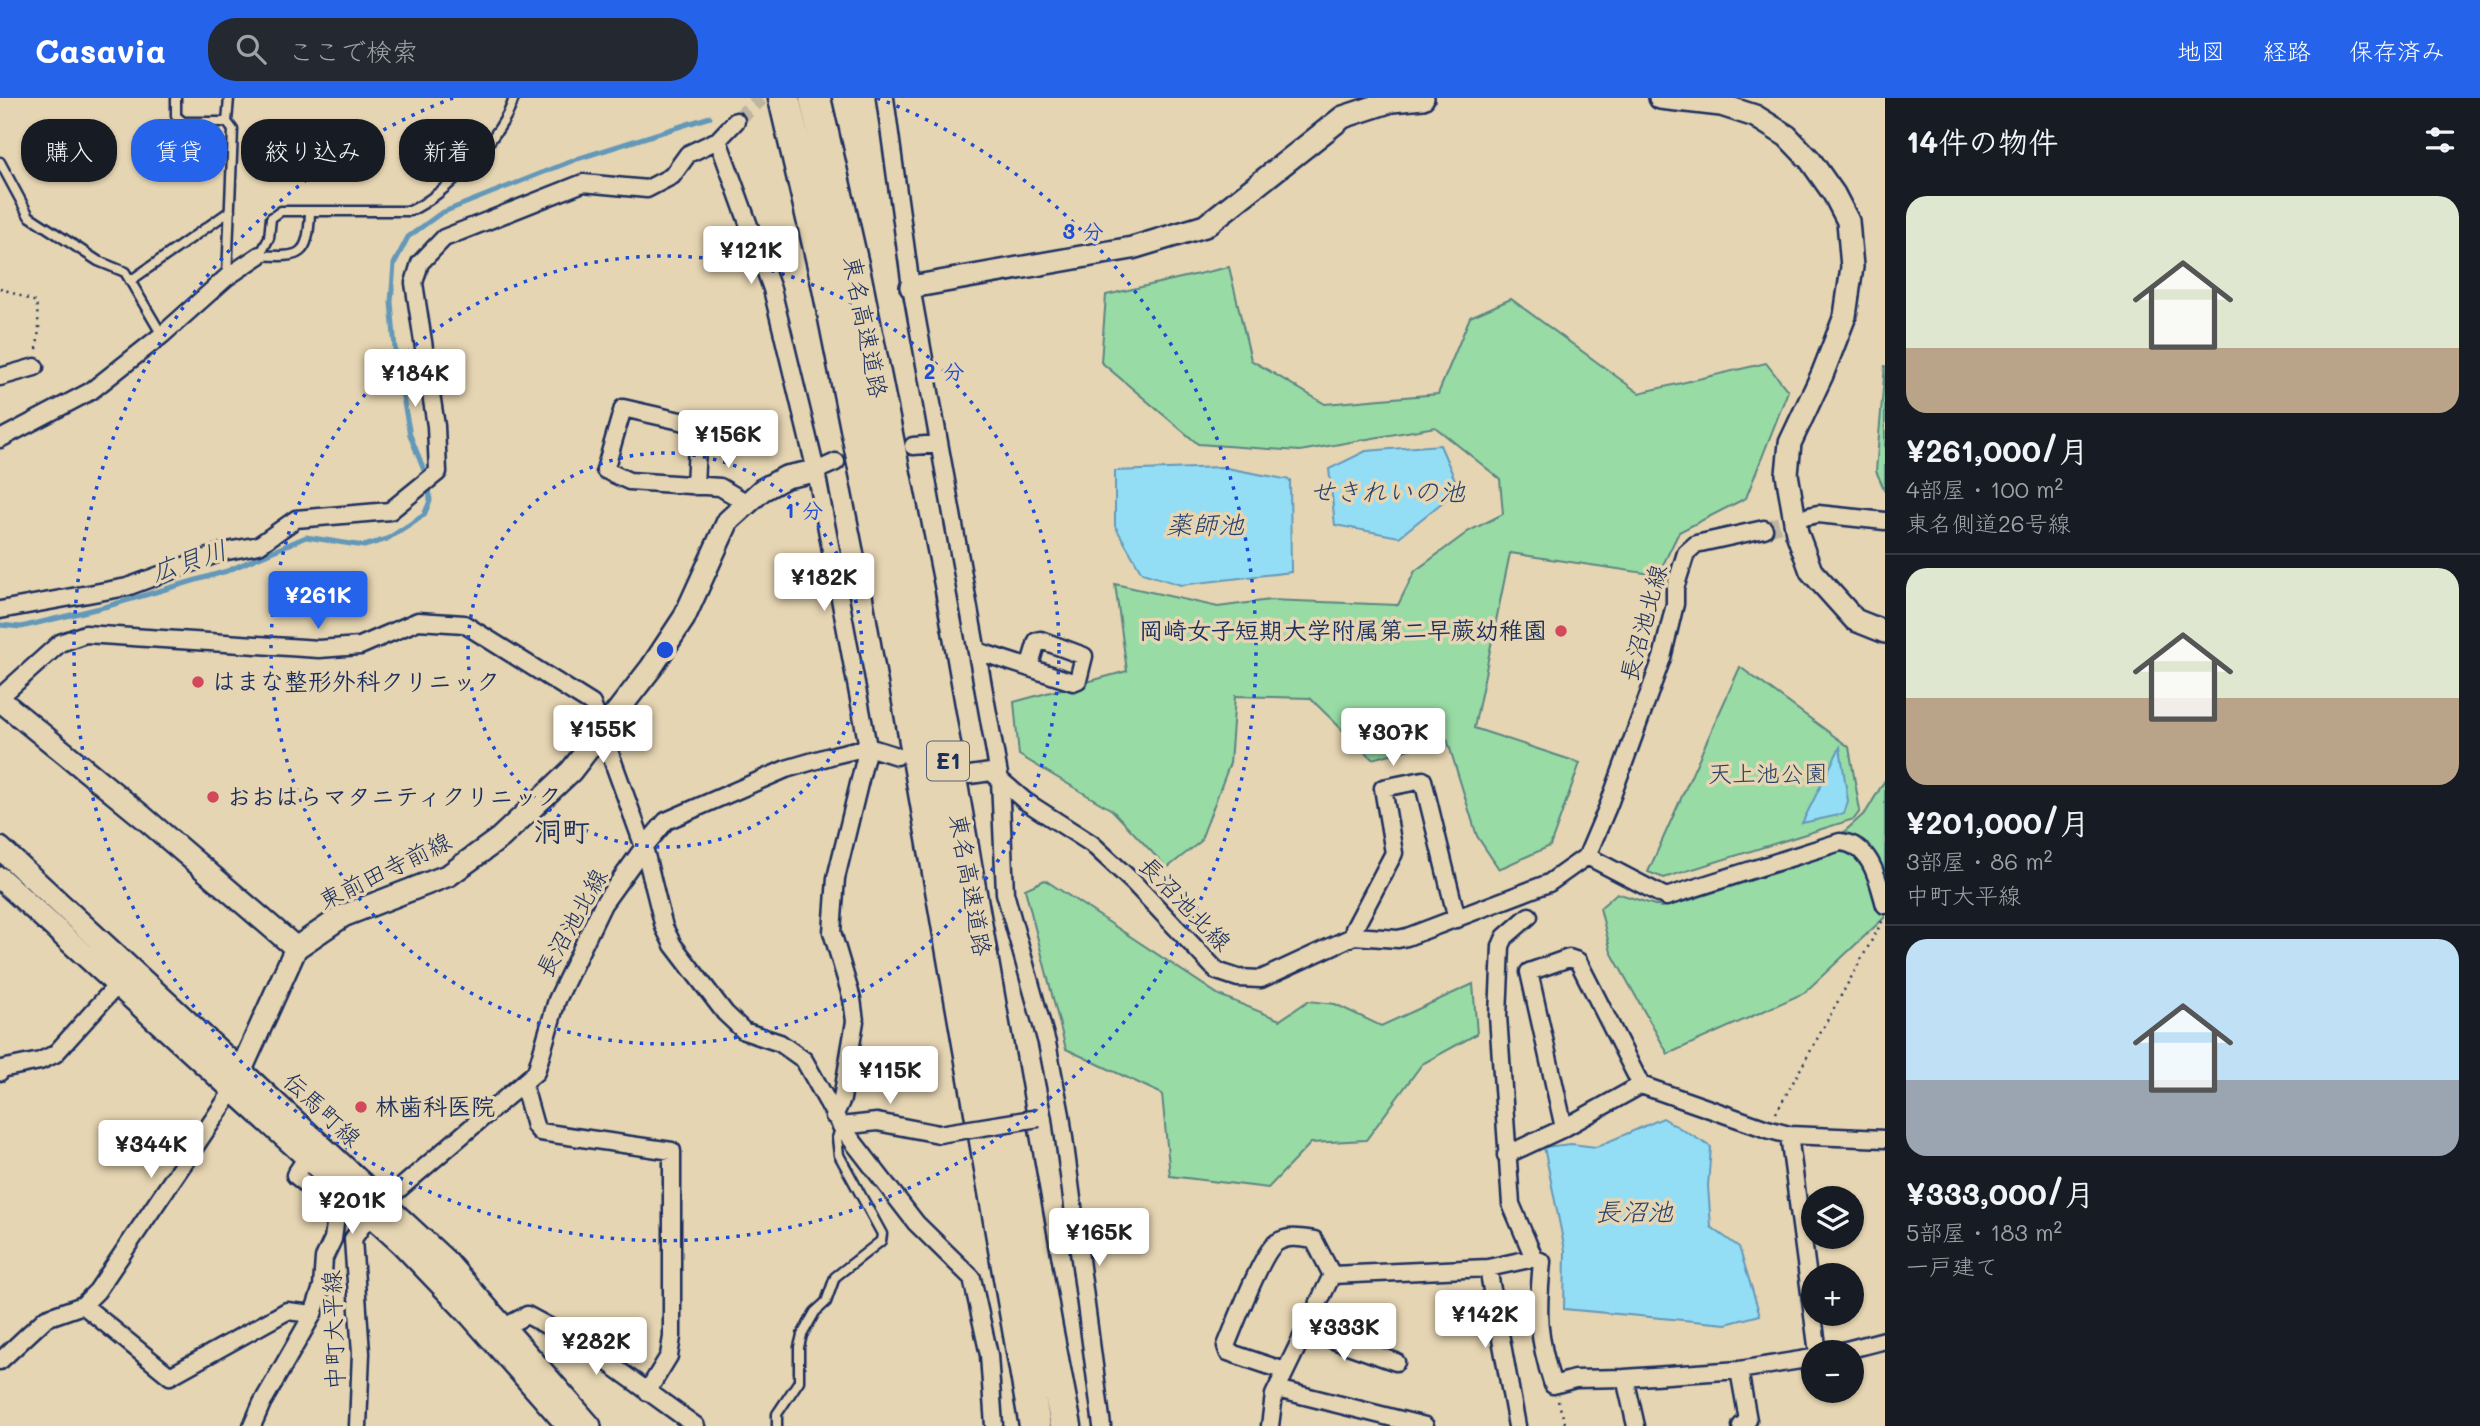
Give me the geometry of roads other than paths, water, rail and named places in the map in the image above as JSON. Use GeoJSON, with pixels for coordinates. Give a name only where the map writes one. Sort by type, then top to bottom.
{"type":"FeatureCollection","features":[{"type":"Feature","properties":{"kind":"highway","name":"東名高速道路"},"geometry":{"type":"LineString","coordinates":[[784,98],[827,283],[889,593],[1035,1426]]}},
{"type":"Feature","properties":{"kind":"highway","name":"東名高速道路"},"geometry":{"type":"LineString","coordinates":[[815,98],[856,278],[918,590],[1044,1314],[1066,1426]]}},
{"type":"Feature","properties":{"kind":"street"},"geometry":{"type":"LineString","coordinates":[[885,98],[911,287],[1000,780],[1005,893],[1047,1044],[1061,1115],[1102,1426]]}},
{"type":"Feature","properties":{"kind":"street"},"geometry":{"type":"LineString","coordinates":[[911,287],[1132,248],[1205,226],[1343,117],[1392,101],[1423,98]]}},
{"type":"Feature","properties":{"kind":"street"},"geometry":{"type":"LineString","coordinates":[[1660,98],[1721,105],[1755,117],[1787,136],[1810,160],[1834,194],[1848,221],[1852,267],[1845,316],[1822,375],[1790,443],[1787,474],[1797,533],[1811,571],[1856,620],[1885,632]]}},
{"type":"Feature","properties":{"kind":"street"},"geometry":{"type":"LineString","coordinates":[[0,610],[127,587],[222,552],[259,545],[296,519],[390,511],[438,472],[436,426],[414,283],[420,263],[444,238],[583,183],[647,189],[671,176],[688,154],[718,140],[736,121]]}},
{"type":"Feature","properties":{"kind":"street"},"geometry":{"type":"LineString","coordinates":[[718,140],[772,289],[816,471],[868,747],[836,878],[832,932],[852,999],[855,1020],[838,1121]]}},
{"type":"Feature","properties":{"kind":"street"},"geometry":{"type":"LineString","coordinates":[[0,439],[91,391],[162,335],[227,277],[260,255]]}},
{"type":"Feature","properties":{"kind":"street"},"geometry":{"type":"LineString","coordinates":[[0,377],[35,368]]}},
{"type":"Feature","properties":{"kind":"street"},"geometry":{"type":"LineString","coordinates":[[695,486],[698,425],[623,408],[605,470],[629,481],[695,486],[720,487],[747,503]]}},
{"type":"Feature","properties":{"kind":"street"},"geometry":{"type":"LineString","coordinates":[[913,446],[939,444]]}},
{"type":"Feature","properties":{"kind":"street"},"geometry":{"type":"LineString","coordinates":[[816,471],[836,462]]}},
{"type":"Feature","properties":{"kind":"street","name":"東前田寺前線"},"geometry":{"type":"LineString","coordinates":[[296,948],[343,916],[449,875],[500,838],[571,771],[652,668],[684,618],[728,521],[762,490],[786,477],[816,471]]}},
{"type":"Feature","properties":{"kind":"street"},"geometry":{"type":"LineString","coordinates":[[1809,516],[1818,514],[1885,521]]}},
{"type":"Feature","properties":{"kind":"street","name":"長沼池北線"},"geometry":{"type":"LineString","coordinates":[[1000,780],[1025,801],[1093,844],[1217,971],[1238,978],[1261,979],[1354,936],[1398,939],[1549,883],[1587,856],[1609,804],[1662,658],[1675,604],[1675,588],[1686,554],[1696,544],[1764,529]]}},
{"type":"Feature","properties":{"kind":"street"},"geometry":{"type":"LineString","coordinates":[[0,1361],[46,1318],[83,1305],[97,1292],[238,1079],[296,948],[144,817],[0,699],[60,642],[85,634],[319,649],[360,646],[418,621],[464,624],[592,704],[644,846],[664,927],[673,945],[724,1013],[744,1031],[780,1043],[804,1060],[838,1121],[916,1223],[972,1278],[989,1355],[994,1426]]}},
{"type":"Feature","properties":{"kind":"street"},"geometry":{"type":"LineString","coordinates":[[977,651],[1029,668]]}},
{"type":"Feature","properties":{"kind":"street"},"geometry":{"type":"LineString","coordinates":[[868,747],[897,756]]}},
{"type":"Feature","properties":{"kind":"street","name":"長沼池北線"},"geometry":{"type":"LineString","coordinates":[[377,1208],[536,1072],[557,1000],[603,904],[644,846],[666,821],[786,769],[868,747]]}},
{"type":"Feature","properties":{"kind":"street"},"geometry":{"type":"LineString","coordinates":[[970,775],[991,772],[1000,780]]}},
{"type":"Feature","properties":{"kind":"street"},"geometry":{"type":"LineString","coordinates":[[1354,936],[1354,929],[1394,853],[1384,788],[1423,780],[1457,919]]}},
{"type":"Feature","properties":{"kind":"street"},"geometry":{"type":"LineString","coordinates":[[1587,856],[1666,897],[1840,842],[1851,843],[1859,848],[1876,872],[1885,905]]}},
{"type":"Feature","properties":{"kind":"street","name":"伝馬町線"},"geometry":{"type":"LineString","coordinates":[[0,848],[238,1079],[307,1157],[377,1208]]}},
{"type":"Feature","properties":{"kind":"street","name":"伝馬町線"},"geometry":{"type":"LineString","coordinates":[[0,878],[118,984],[316,1142],[377,1208],[402,1244],[497,1333],[590,1426]]}},
{"type":"Feature","properties":{"kind":"street"},"geometry":{"type":"LineString","coordinates":[[1529,916],[1505,937],[1501,946],[1498,1016],[1511,1204],[1534,1258]]}},
{"type":"Feature","properties":{"kind":"street"},"geometry":{"type":"LineString","coordinates":[[1564,1128],[1529,972],[1569,958],[1578,961],[1641,1085],[1789,1135],[1885,1139]]}},
{"type":"Feature","properties":{"kind":"street"},"geometry":{"type":"LineString","coordinates":[[0,1070],[40,1062],[55,1054],[118,984]]}},
{"type":"Feature","properties":{"kind":"street"},"geometry":{"type":"LineString","coordinates":[[523,1083],[535,1126],[540,1132],[672,1151],[672,1337],[669,1356],[647,1392]]}},
{"type":"Feature","properties":{"kind":"street"},"geometry":{"type":"LineString","coordinates":[[1506,1155],[1564,1128],[1641,1085]]}},
{"type":"Feature","properties":{"kind":"street"},"geometry":{"type":"LineString","coordinates":[[838,1121],[877,1122],[939,1134],[1061,1115]]}},
{"type":"Feature","properties":{"kind":"street"},"geometry":{"type":"LineString","coordinates":[[1789,1135],[1816,1340]]}},
{"type":"Feature","properties":{"kind":"street"},"geometry":{"type":"LineString","coordinates":[[253,1426],[262,1404],[313,1314],[322,1287],[324,1258],[333,1239],[337,1209],[295,1175],[307,1157]]}},
{"type":"Feature","properties":{"kind":"street","name":"中町大平線"},"geometry":{"type":"LineString","coordinates":[[358,1426],[361,1353],[353,1239],[377,1208]]}},
{"type":"Feature","properties":{"kind":"street"},"geometry":{"type":"LineString","coordinates":[[1284,1371],[1228,1352],[1226,1346],[1247,1294],[1274,1244],[1287,1238],[1314,1240],[1332,1275]]}},
{"type":"Feature","properties":{"kind":"street"},"geometry":{"type":"LineString","coordinates":[[1332,1275],[1488,1268],[1534,1258],[1542,1262],[1537,1310],[1542,1349],[1553,1385],[1575,1379],[1740,1370],[1801,1360]]}},
{"type":"Feature","properties":{"kind":"street"},"geometry":{"type":"LineString","coordinates":[[1488,1268],[1517,1426]]}},
{"type":"Feature","properties":{"kind":"street"},"geometry":{"type":"LineString","coordinates":[[1270,1426],[1277,1389],[1284,1371],[1332,1275]]}},
{"type":"Feature","properties":{"kind":"street"},"geometry":{"type":"LineString","coordinates":[[83,1305],[170,1376],[287,1311],[313,1314]]}},
{"type":"Feature","properties":{"kind":"street"},"geometry":{"type":"LineString","coordinates":[[497,1333],[527,1315],[585,1346],[696,1426]]}},
{"type":"Feature","properties":{"kind":"street"},"geometry":{"type":"LineString","coordinates":[[1305,1330],[1396,1362]]}},
{"type":"Feature","properties":{"kind":"street","name":"伝馬町線"},"geometry":{"type":"LineString","coordinates":[[497,1333],[568,1426]]}},
{"type":"Feature","properties":{"kind":"street"},"geometry":{"type":"LineString","coordinates":[[1864,1345],[1885,1340]]}},
{"type":"Feature","properties":{"kind":"street"},"geometry":{"type":"LineString","coordinates":[[1740,1370],[1748,1420],[1741,1426]]}},
{"type":"Feature","properties":{"kind":"street"},"geometry":{"type":"LineString","coordinates":[[1625,1378],[1636,1426]]}},
{"type":"Feature","properties":{"kind":"street"},"geometry":{"type":"LineString","coordinates":[[1277,1389],[1425,1426]]}},
{"type":"Feature","properties":{"kind":"lane"},"geometry":{"type":"LineString","coordinates":[[176,98],[176,116],[180,119]]}},
{"type":"Feature","properties":{"kind":"lane"},"geometry":{"type":"LineString","coordinates":[[227,277],[233,130],[227,122],[229,98]]}},
{"type":"Feature","properties":{"kind":"lane"},"geometry":{"type":"LineString","coordinates":[[310,213],[309,238],[301,252],[289,257],[260,255],[269,238],[271,218],[281,211],[410,211],[427,204],[445,190],[501,127],[514,98]]}},
{"type":"Feature","properties":{"kind":"lane"},"geometry":{"type":"LineString","coordinates":[[0,162],[29,216],[98,261],[125,272],[162,335]]}},
{"type":"Feature","properties":{"kind":"lane"},"geometry":{"type":"LineString","coordinates":[[130,281],[230,211]]}},
{"type":"Feature","properties":{"kind":"lane"},"geometry":{"type":"LineString","coordinates":[[777,1426],[776,1414],[799,1381],[799,1347],[802,1335],[815,1312],[826,1302],[835,1277],[881,1241],[882,1234],[839,1155],[838,1121]]}},
{"type":"Feature","properties":{"kind":"water","name":"せきれいの池"},"geometry":{"type":"Polygon","coordinates":[[[1440,445],[1459,489],[1399,537],[1335,525],[1329,469],[1366,451],[1440,445]]]}},
{"type":"Feature","properties":{"kind":"water","name":"薬師池"},"geometry":{"type":"Polygon","coordinates":[[[1221,467],[1290,480],[1291,572],[1181,585],[1142,573],[1115,526],[1115,471],[1221,467]]]}},
{"type":"Feature","properties":{"kind":"water"},"geometry":{"type":"Polygon","coordinates":[[[1840,747],[1848,801],[1844,814],[1802,823],[1840,747]]]}},
{"type":"Feature","properties":{"kind":"water","name":"長沼池"},"geometry":{"type":"Polygon","coordinates":[[[1663,1118],[1711,1147],[1708,1186],[1711,1227],[1739,1247],[1760,1315],[1726,1324],[1564,1309],[1565,1250],[1544,1147],[1571,1144],[1596,1147],[1663,1118]]]}},
{"type":"Feature","properties":{"kind":"waterway","name":"広貝川"},"geometry":{"type":"LineString","coordinates":[[0,625],[21,627],[108,606],[227,571],[306,537],[364,546],[387,539],[424,515],[430,501],[429,483],[410,435],[396,360],[391,302],[394,264],[408,237],[441,213],[577,159],[710,117]]}},
{"type":"Feature","properties":{"kind":"tunnel"},"geometry":{"type":"LineString","coordinates":[[736,121],[761,98]]}},
{"type":"Feature","properties":{"kind":"tunnel"},"geometry":{"type":"LineString","coordinates":[[1764,529],[1805,517]]}},
{"type":"Feature","properties":{"kind":"place","name":"岡崎女子短期大学附属第二早蕨幼稚園"},"geometry":{"type":"Point","coordinates":[1561,631]}},
{"type":"Feature","properties":{"kind":"place","name":"はまな整形外科クリニック"},"geometry":{"type":"Point","coordinates":[198,682]}},
{"type":"Feature","properties":{"kind":"place","name":"おおはらマタニティクリニック"},"geometry":{"type":"Point","coordinates":[213,797]}},
{"type":"Feature","properties":{"kind":"place","name":"林歯科医院"},"geometry":{"type":"Point","coordinates":[361,1107]}},
{"type":"Feature","properties":{"kind":"district","name":"洞町"},"geometry":{"type":"Point","coordinates":[562,831]}},
{"type":"Feature","properties":{"kind":"park label","name":"天上池公園"},"geometry":{"type":"Point","coordinates":[1768,774]}}]}
